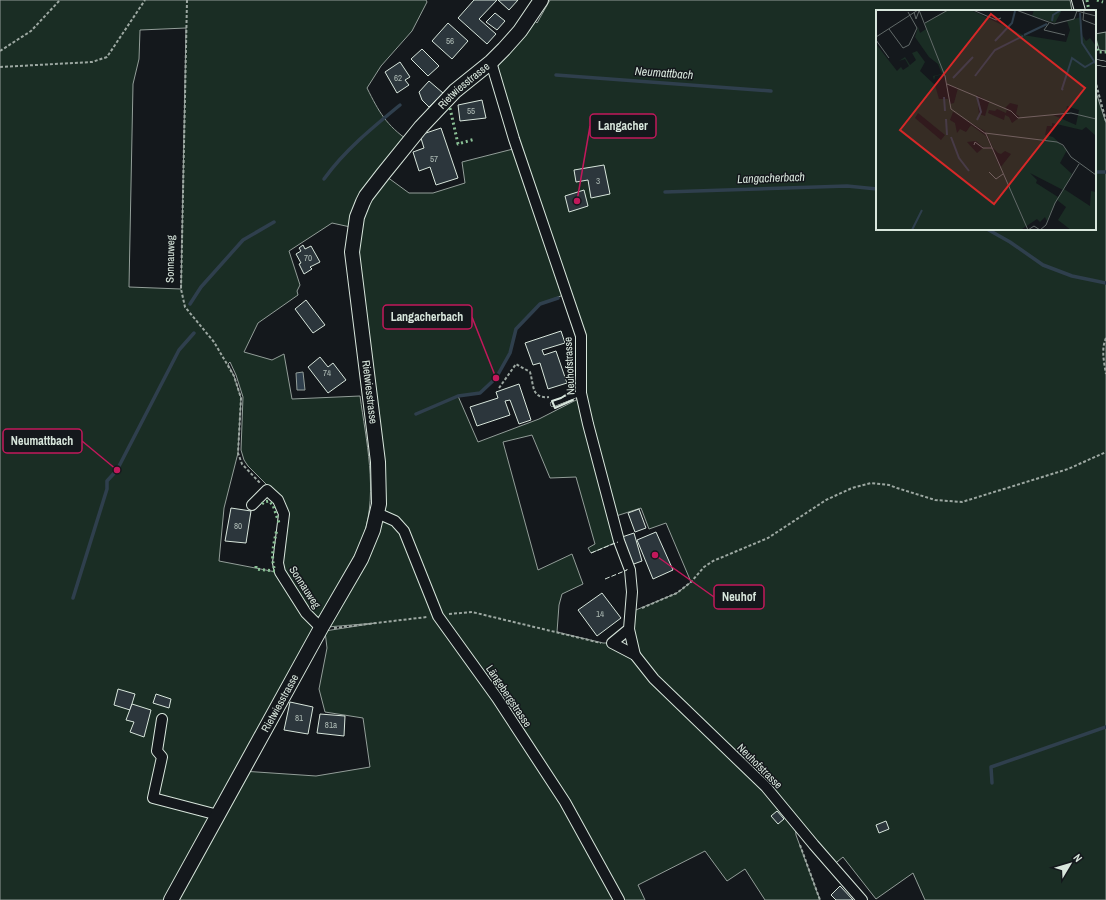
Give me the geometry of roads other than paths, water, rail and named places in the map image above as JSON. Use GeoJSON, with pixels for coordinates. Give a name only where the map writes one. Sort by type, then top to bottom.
{"type":"FeatureCollection","features":[{"type":"Feature","properties":{"kind":"main road","name":"Rietwiesstrasse"},"geometry":{"type":"LineString","coordinates":[[171,900],[321,628],[361,559],[373,530],[379,494],[378,462],[352,252],[357,217],[366,196],[421,127],[455,91],[491,62],[520,31],[541,0]]}},
{"type":"Feature","properties":{"kind":"street"},"geometry":{"type":"LineString","coordinates":[[1077,0],[1080,10]]}},
{"type":"Feature","properties":{"kind":"street","name":"Neuhofstrasse"},"geometry":{"type":"LineString","coordinates":[[491,62],[514,139],[581,336],[581,393],[619,540],[630,570],[632,592],[629,629],[635,655]]}},
{"type":"Feature","properties":{"kind":"street","name":"Sonnauweg"},"geometry":{"type":"LineString","coordinates":[[252,505],[267,490],[278,500],[284,514],[278,563],[280,572],[306,613],[321,628]]}},
{"type":"Feature","properties":{"kind":"street","name":"Längebergstrasse"},"geometry":{"type":"LineString","coordinates":[[377,513],[395,521],[404,531],[438,616],[497,698],[564,802],[619,900]]}},
{"type":"Feature","properties":{"kind":"street","name":"Neuhofstrasse"},"geometry":{"type":"LineString","coordinates":[[629,629],[612,643],[635,655],[654,679],[766,787],[862,900]]}},
{"type":"Feature","properties":{"kind":"street"},"geometry":{"type":"LineString","coordinates":[[162,719],[157,751],[162,757],[153,798],[218,815]]}},
{"type":"Feature","properties":{"kind":"lane"},"geometry":{"type":"LineString","coordinates":[[1096,62],[1106,64]]}},
{"type":"Feature","properties":{"kind":"lane"},"geometry":{"type":"LineString","coordinates":[[553,404],[581,393]]}},
{"type":"Feature","properties":{"kind":"water"},"geometry":{"type":"Polygon","coordinates":[[[303,372],[305,390],[297,390],[296,373],[303,372]]]}},
{"type":"Feature","properties":{"kind":"waterway","name":"Neumattbach"},"geometry":{"type":"LineString","coordinates":[[556,75],[771,91]]}},
{"type":"Feature","properties":{"kind":"waterway","name":"Neumattbach"},"geometry":{"type":"LineString","coordinates":[[324,179],[350,149],[400,105]]}},
{"type":"Feature","properties":{"kind":"waterway","name":"Neumattbach"},"geometry":{"type":"LineString","coordinates":[[1096,172],[1106,172]]}},
{"type":"Feature","properties":{"kind":"waterway","name":"Langacherbach"},"geometry":{"type":"LineString","coordinates":[[665,192],[847,186],[876,189]]}},
{"type":"Feature","properties":{"kind":"waterway","name":"Neumattbach"},"geometry":{"type":"LineString","coordinates":[[190,304],[201,287],[243,240],[274,222]]}},
{"type":"Feature","properties":{"kind":"waterway","name":"Langacherbach"},"geometry":{"type":"LineString","coordinates":[[989,230],[1010,242],[1043,265],[1072,276],[1106,283]]}},
{"type":"Feature","properties":{"kind":"waterway","name":"Langacherbach"},"geometry":{"type":"LineString","coordinates":[[416,414],[458,396],[480,393],[496,378],[510,353],[516,329],[540,304],[558,298]]}},
{"type":"Feature","properties":{"kind":"waterway","name":"Neumattbach"},"geometry":{"type":"LineString","coordinates":[[73,598],[107,489],[107,481],[117,470],[179,350],[194,333]]}},
{"type":"Feature","properties":{"kind":"waterway"},"geometry":{"type":"LineString","coordinates":[[992,783],[991,767],[1106,727]]}},
{"type":"Feature","properties":{"kind":"place","name":"Langacher"},"geometry":{"type":"Point","coordinates":[577,201]}},
{"type":"Feature","properties":{"kind":"place","name":"Langacherbach"},"geometry":{"type":"Point","coordinates":[496,378]}},
{"type":"Feature","properties":{"kind":"place","name":"Neumattbach"},"geometry":{"type":"Point","coordinates":[117,470]}},
{"type":"Feature","properties":{"kind":"place","name":"Neuhof"},"geometry":{"type":"Point","coordinates":[655,555]}}]}
